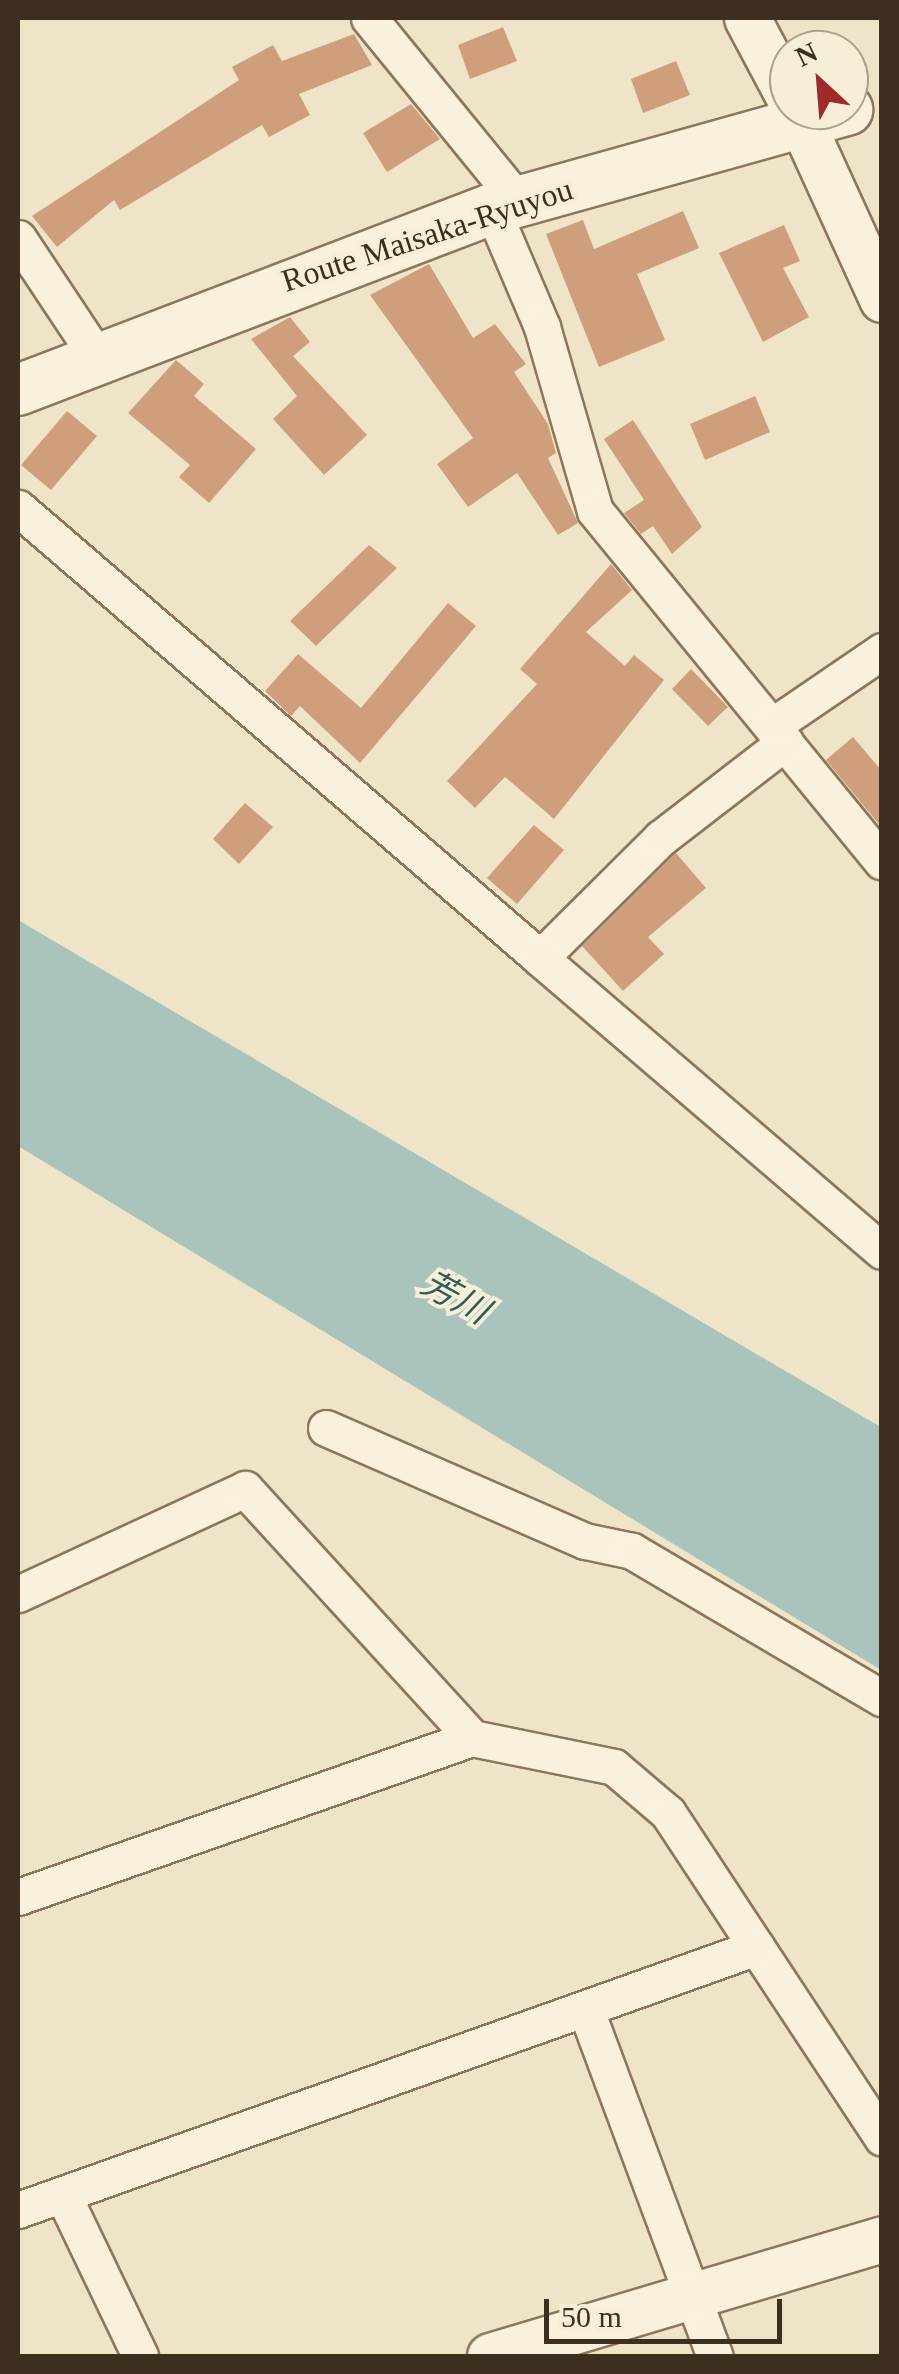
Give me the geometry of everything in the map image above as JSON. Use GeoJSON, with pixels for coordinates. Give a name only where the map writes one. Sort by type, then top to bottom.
{"type":"FeatureCollection","features":[{"type":"Feature","properties":{"kind":"main road","name":"Route Maisaka-Ryuyou"},"geometry":{"type":"LineString","coordinates":[[18,390],[95,354],[505,205],[769,125]]}},
{"type":"Feature","properties":{"kind":"street"},"geometry":{"type":"LineString","coordinates":[[369,18],[505,205],[595,510],[882,862]]}},
{"type":"Feature","properties":{"kind":"street"},"geometry":{"type":"LineString","coordinates":[[748,18],[769,46]]}},
{"type":"Feature","properties":{"kind":"street"},"geometry":{"type":"LineString","coordinates":[[824,130],[882,299]]}},
{"type":"Feature","properties":{"kind":"street"},"geometry":{"type":"LineString","coordinates":[[18,238],[95,354]]}},
{"type":"Feature","properties":{"kind":"street"},"geometry":{"type":"LineString","coordinates":[[18,508],[287,750],[540,958],[882,1251]]}},
{"type":"Feature","properties":{"kind":"street"},"geometry":{"type":"LineString","coordinates":[[540,958],[661,838],[778,734],[882,651]]}},
{"type":"Feature","properties":{"kind":"street"},"geometry":{"type":"LineString","coordinates":[[326,1428],[585,1541],[632,1551],[882,1698]]}},
{"type":"Feature","properties":{"kind":"street"},"geometry":{"type":"LineString","coordinates":[[18,1594],[245,1489],[472,1738]]}},
{"type":"Feature","properties":{"kind":"street"},"geometry":{"type":"LineString","coordinates":[[18,1897],[472,1738],[614,1767],[668,1813],[882,2138]]}},
{"type":"Feature","properties":{"kind":"street"},"geometry":{"type":"LineString","coordinates":[[18,2210],[757,1947]]}},
{"type":"Feature","properties":{"kind":"street"},"geometry":{"type":"LineString","coordinates":[[586,2010],[694,2290],[715,2356]]}},
{"type":"Feature","properties":{"kind":"street"},"geometry":{"type":"LineString","coordinates":[[63,2194],[140,2356]]}},
{"type":"Feature","properties":{"kind":"street"},"geometry":{"type":"LineString","coordinates":[[490,2356],[694,2290],[882,2238]]}},
{"type":"Feature","properties":{"kind":"water","name":"芳川"},"geometry":{"type":"Polygon","coordinates":[[[18,920],[879,1426],[881,1670],[18,1146],[18,920]]]}},
{"type":"Feature","properties":{"kind":"building"},"geometry":{"type":"Polygon","coordinates":[[[503,27],[517,61],[470,79],[458,45],[503,27]]]}},
{"type":"Feature","properties":{"kind":"building"},"geometry":{"type":"Polygon","coordinates":[[[354,34],[372,65],[299,94],[310,115],[269,137],[262,125],[120,210],[114,200],[57,247],[32,216],[239,80],[232,67],[273,45],[282,61],[354,34]]]}},
{"type":"Feature","properties":{"kind":"building"},"geometry":{"type":"Polygon","coordinates":[[[676,61],[690,95],[643,113],[631,79],[676,61]]]}},
{"type":"Feature","properties":{"kind":"building"},"geometry":{"type":"Polygon","coordinates":[[[411,104],[440,139],[387,172],[363,133],[411,104]]]}},
{"type":"Feature","properties":{"kind":"building"},"geometry":{"type":"Polygon","coordinates":[[[683,211],[699,248],[637,274],[665,340],[599,367],[546,234],[583,220],[594,249],[683,211]]]}},
{"type":"Feature","properties":{"kind":"building"},"geometry":{"type":"Polygon","coordinates":[[[784,225],[800,261],[783,268],[809,317],[763,342],[719,253],[784,225]]]}},
{"type":"Feature","properties":{"kind":"building"},"geometry":{"type":"Polygon","coordinates":[[[429,264],[473,338],[495,324],[526,364],[514,372],[548,424],[556,453],[548,458],[578,523],[558,535],[517,473],[468,507],[437,464],[473,438],[370,295],[429,264]]]}},
{"type":"Feature","properties":{"kind":"building"},"geometry":{"type":"Polygon","coordinates":[[[290,317],[310,342],[293,356],[367,435],[324,475],[273,419],[297,396],[251,339],[290,317]]]}},
{"type":"Feature","properties":{"kind":"building"},"geometry":{"type":"Polygon","coordinates":[[[176,360],[204,384],[194,396],[256,449],[209,503],[179,477],[190,465],[128,413],[176,360]]]}},
{"type":"Feature","properties":{"kind":"building"},"geometry":{"type":"Polygon","coordinates":[[[755,396],[770,432],[705,460],[690,424],[755,396]]]}},
{"type":"Feature","properties":{"kind":"building"},"geometry":{"type":"Polygon","coordinates":[[[67,411],[97,436],[51,490],[21,465],[67,411]]]}},
{"type":"Feature","properties":{"kind":"building"},"geometry":{"type":"Polygon","coordinates":[[[633,420],[702,527],[672,554],[653,526],[641,534],[624,513],[644,500],[604,439],[633,420]]]}},
{"type":"Feature","properties":{"kind":"building"},"geometry":{"type":"Polygon","coordinates":[[[369,545],[397,568],[316,646],[290,621],[369,545]]]}},
{"type":"Feature","properties":{"kind":"building"},"geometry":{"type":"Polygon","coordinates":[[[611,564],[632,590],[586,632],[625,666],[634,655],[664,680],[554,819],[505,777],[475,808],[447,781],[537,684],[520,669],[611,564]]]}},
{"type":"Feature","properties":{"kind":"building"},"geometry":{"type":"Polygon","coordinates":[[[448,603],[476,626],[360,763],[300,706],[291,716],[265,691],[298,654],[361,708],[448,603]]]}},
{"type":"Feature","properties":{"kind":"building"},"geometry":{"type":"Polygon","coordinates":[[[691,669],[728,707],[708,726],[672,689],[691,669]]]}},
{"type":"Feature","properties":{"kind":"building"},"geometry":{"type":"Polygon","coordinates":[[[853,737],[882,771],[882,828],[826,760],[853,737]]]}},
{"type":"Feature","properties":{"kind":"building"},"geometry":{"type":"Polygon","coordinates":[[[245,803],[273,827],[239,864],[213,839],[245,803]]]}},
{"type":"Feature","properties":{"kind":"building"},"geometry":{"type":"Polygon","coordinates":[[[534,825],[564,850],[517,904],[487,878],[534,825]]]}},
{"type":"Feature","properties":{"kind":"building"},"geometry":{"type":"Polygon","coordinates":[[[676,853],[706,888],[648,937],[664,954],[623,991],[582,946],[676,853]]]}}]}
